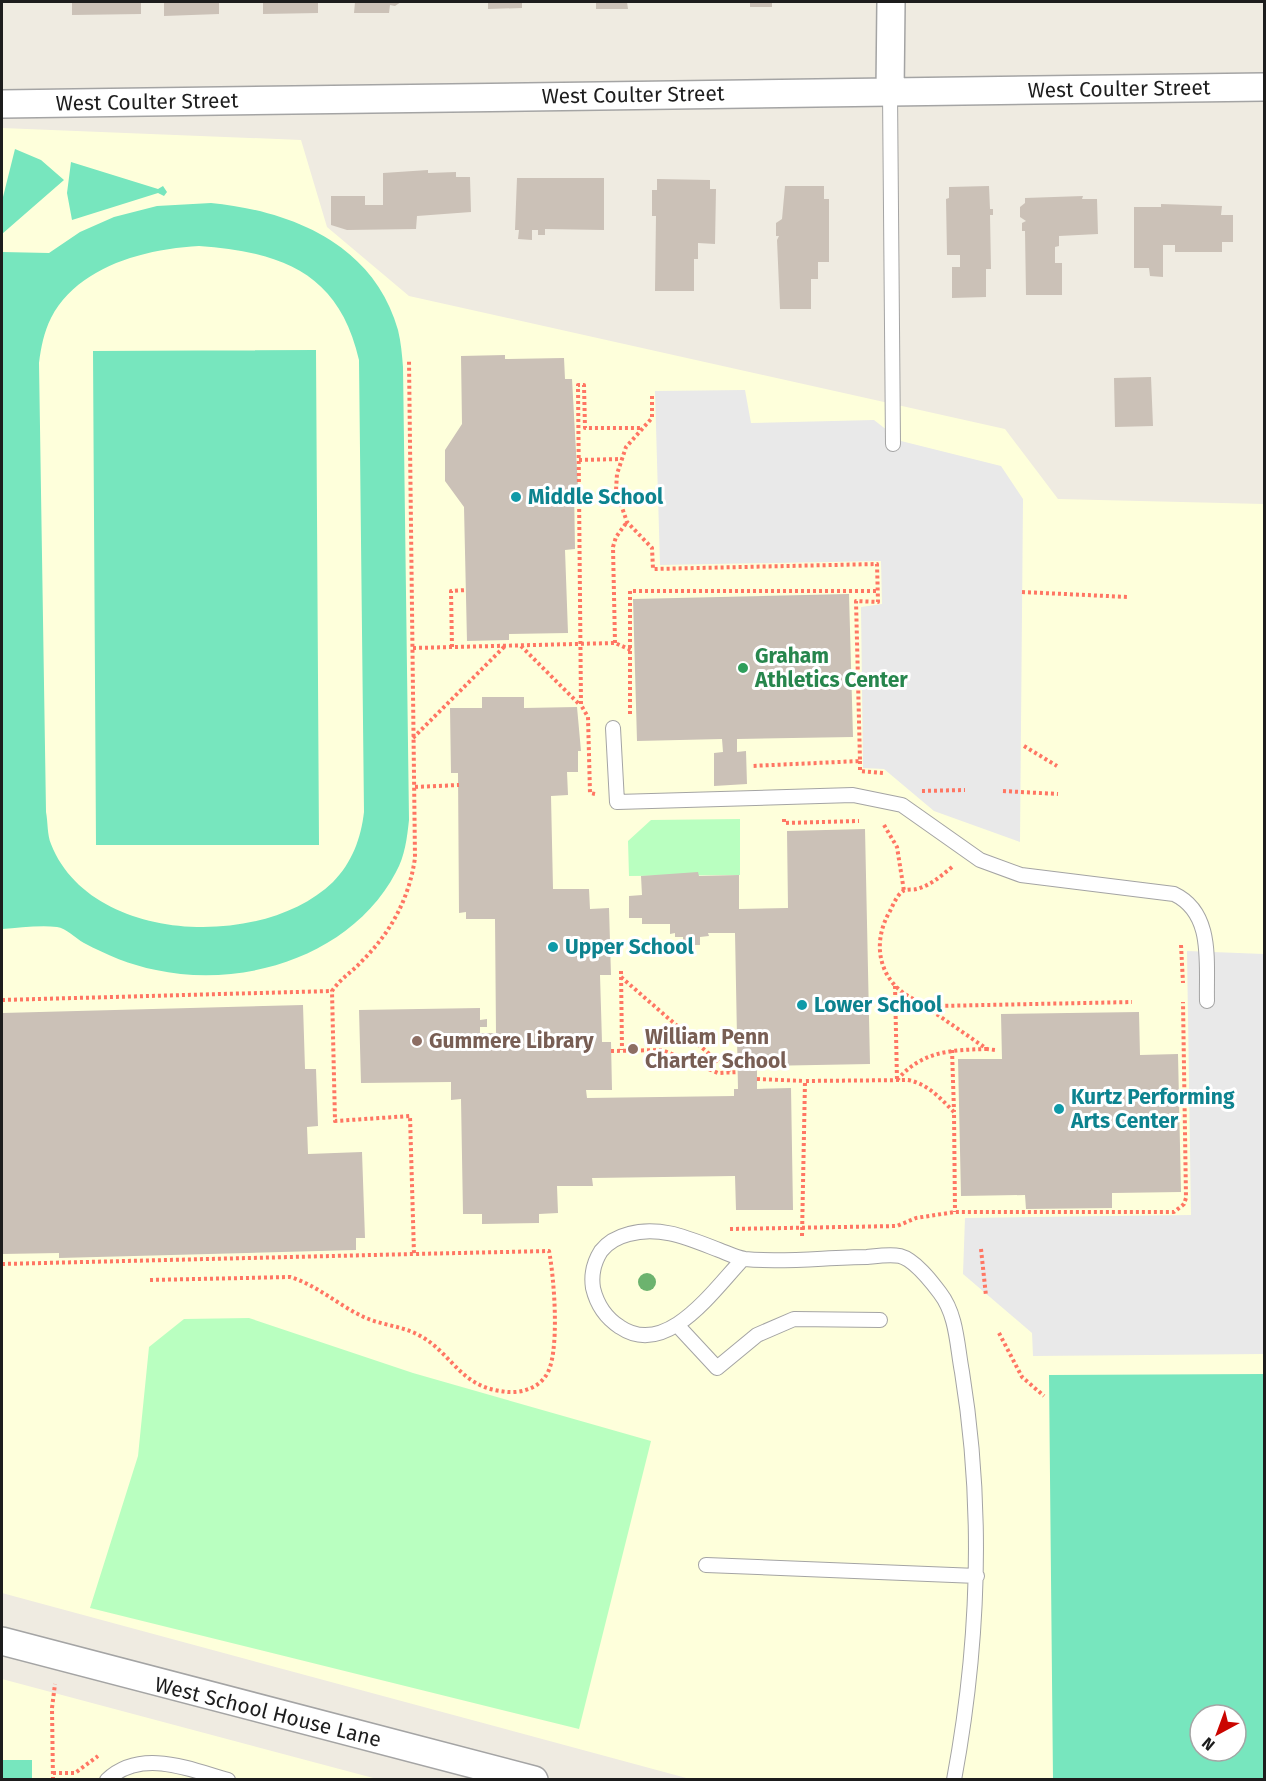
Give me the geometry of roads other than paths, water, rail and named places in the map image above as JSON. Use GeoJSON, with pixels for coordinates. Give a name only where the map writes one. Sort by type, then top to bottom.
{"type":"FeatureCollection","features":[{"type":"Feature","properties":{"kind":"street"},"geometry":{"type":"LineString","coordinates":[[890,92],[891,2]]}},
{"type":"Feature","properties":{"kind":"street","name":"West Coulter Street"},"geometry":{"type":"LineString","coordinates":[[2,104],[1264,87]]}},
{"type":"Feature","properties":{"kind":"street","name":"West School House Lane"},"geometry":{"type":"LineString","coordinates":[[2,1641],[534,1779]]}},
{"type":"Feature","properties":{"kind":"lane"},"geometry":{"type":"LineString","coordinates":[[890,92],[893,444]]}},
{"type":"Feature","properties":{"kind":"lane"},"geometry":{"type":"LineString","coordinates":[[613,728],[617,802],[853,795],[902,805],[980,860],[996,868],[1041,878],[1174,894],[1189,901],[1200,918],[1206,939],[1207,1001]]}},
{"type":"Feature","properties":{"kind":"lane"},"geometry":{"type":"LineString","coordinates":[[743,1259],[678,1326],[661,1335],[645,1337],[626,1331],[608,1319],[598,1305],[592,1272],[598,1256],[606,1245],[619,1236],[638,1231],[662,1231],[743,1259],[902,1256],[924,1273],[942,1295],[953,1316],[968,1412],[976,1576],[972,1660],[954,1779]]}},
{"type":"Feature","properties":{"kind":"lane"},"geometry":{"type":"LineString","coordinates":[[678,1326],[717,1368],[757,1335],[794,1319],[880,1320]]}},
{"type":"Feature","properties":{"kind":"lane"},"geometry":{"type":"LineString","coordinates":[[706,1565],[976,1576]]}},
{"type":"Feature","properties":{"kind":"lane"},"geometry":{"type":"LineString","coordinates":[[107,1779],[123,1769],[150,1762],[228,1779]]}},
{"type":"Feature","properties":{"kind":"place","name":"Middle School"},"geometry":{"type":"Point","coordinates":[516,497]}},
{"type":"Feature","properties":{"kind":"place","name":"Graham Athletics Center"},"geometry":{"type":"Point","coordinates":[743,668]}},
{"type":"Feature","properties":{"kind":"place","name":"Upper School"},"geometry":{"type":"Point","coordinates":[553,947]}},
{"type":"Feature","properties":{"kind":"place","name":"Lower School"},"geometry":{"type":"Point","coordinates":[802,1005]}},
{"type":"Feature","properties":{"kind":"place","name":"Gummere Library"},"geometry":{"type":"Point","coordinates":[417,1041]}},
{"type":"Feature","properties":{"kind":"place","name":"William Penn Charter School"},"geometry":{"type":"Point","coordinates":[633,1049]}},
{"type":"Feature","properties":{"kind":"place","name":"Kurtz Performing Arts Center"},"geometry":{"type":"Point","coordinates":[1059,1109]}}]}
